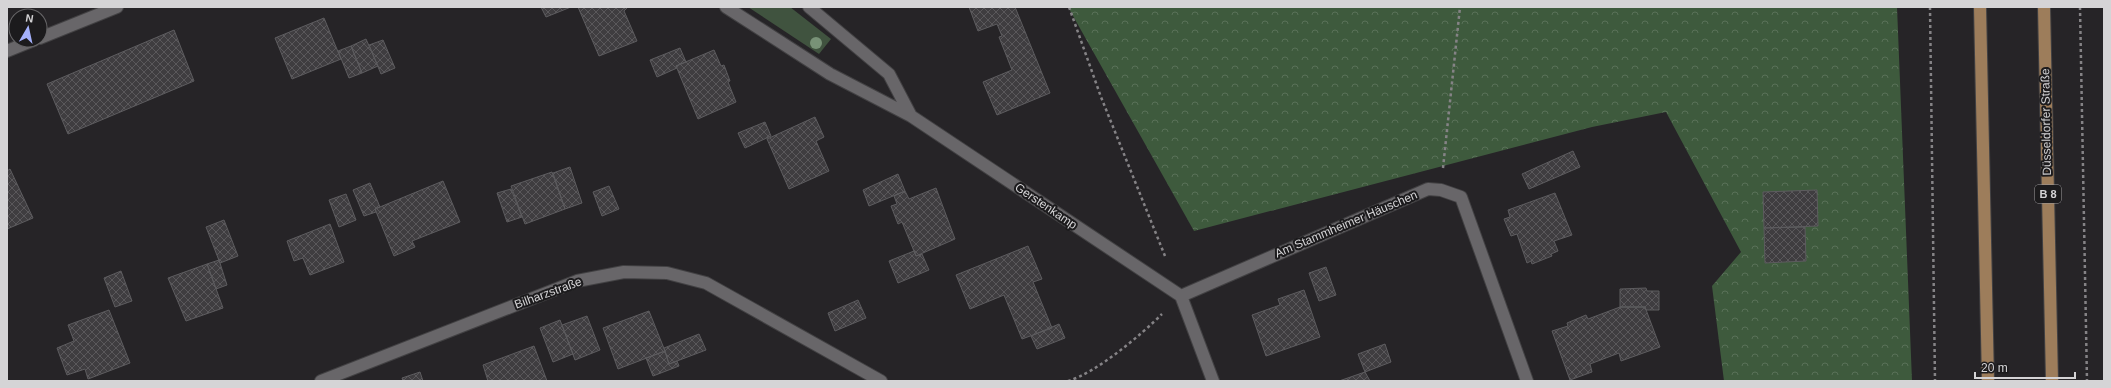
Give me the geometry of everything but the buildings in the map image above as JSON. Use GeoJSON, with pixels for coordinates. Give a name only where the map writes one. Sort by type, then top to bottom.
{"type":"FeatureCollection","features":[{"type":"Feature","properties":{"kind":"main road"},"geometry":{"type":"LineString","coordinates":[[1980,7],[1988,381]]}},
{"type":"Feature","properties":{"kind":"main road","name":"Düsseldorfer Straße"},"geometry":{"type":"LineString","coordinates":[[2044,7],[2052,381]]}},
{"type":"Feature","properties":{"kind":"street"},"geometry":{"type":"LineString","coordinates":[[48,35],[117,7]]}},
{"type":"Feature","properties":{"kind":"street","name":"Gerstenkamp"},"geometry":{"type":"LineString","coordinates":[[726,7],[830,74],[911,116],[1181,296]]}},
{"type":"Feature","properties":{"kind":"street","name":"Gerstenkamp"},"geometry":{"type":"LineString","coordinates":[[809,7],[889,74],[911,116]]}},
{"type":"Feature","properties":{"kind":"street","name":"Am Stammheimer Häuschen"},"geometry":{"type":"LineString","coordinates":[[1181,296],[1428,189],[1441,190],[1461,197],[1527,381]]}},
{"type":"Feature","properties":{"kind":"street","name":"Bilharzstraße"},"geometry":{"type":"LineString","coordinates":[[321,381],[577,280],[624,272],[667,274],[706,283],[881,381]]}},
{"type":"Feature","properties":{"kind":"street"},"geometry":{"type":"LineString","coordinates":[[1181,296],[1212,381]]}},
{"type":"Feature","properties":{"kind":"path"},"geometry":{"type":"LineString","coordinates":[[1069,7],[1101,97],[1166,259]]}},
{"type":"Feature","properties":{"kind":"path"},"geometry":{"type":"LineString","coordinates":[[1441,190],[1460,7]]}},
{"type":"Feature","properties":{"kind":"path"},"geometry":{"type":"LineString","coordinates":[[1930,7],[1935,381]]}},
{"type":"Feature","properties":{"kind":"path"},"geometry":{"type":"LineString","coordinates":[[2080,7],[2087,381]]}},
{"type":"Feature","properties":{"kind":"path"},"geometry":{"type":"LineString","coordinates":[[1068,381],[1076,379],[1094,368],[1138,337],[1181,296]]}},
{"type":"Feature","properties":{"kind":"green space"},"geometry":{"type":"Polygon","coordinates":[[[748,7],[790,7],[831,39],[819,54],[748,7]]]}},
{"type":"Feature","properties":{"kind":"green space"},"geometry":{"type":"Polygon","coordinates":[[[1068,7],[1897,7],[1912,381],[1724,381],[1712,286],[1741,252],[1666,112],[1592,127],[1194,231],[1068,7]]]}}]}
